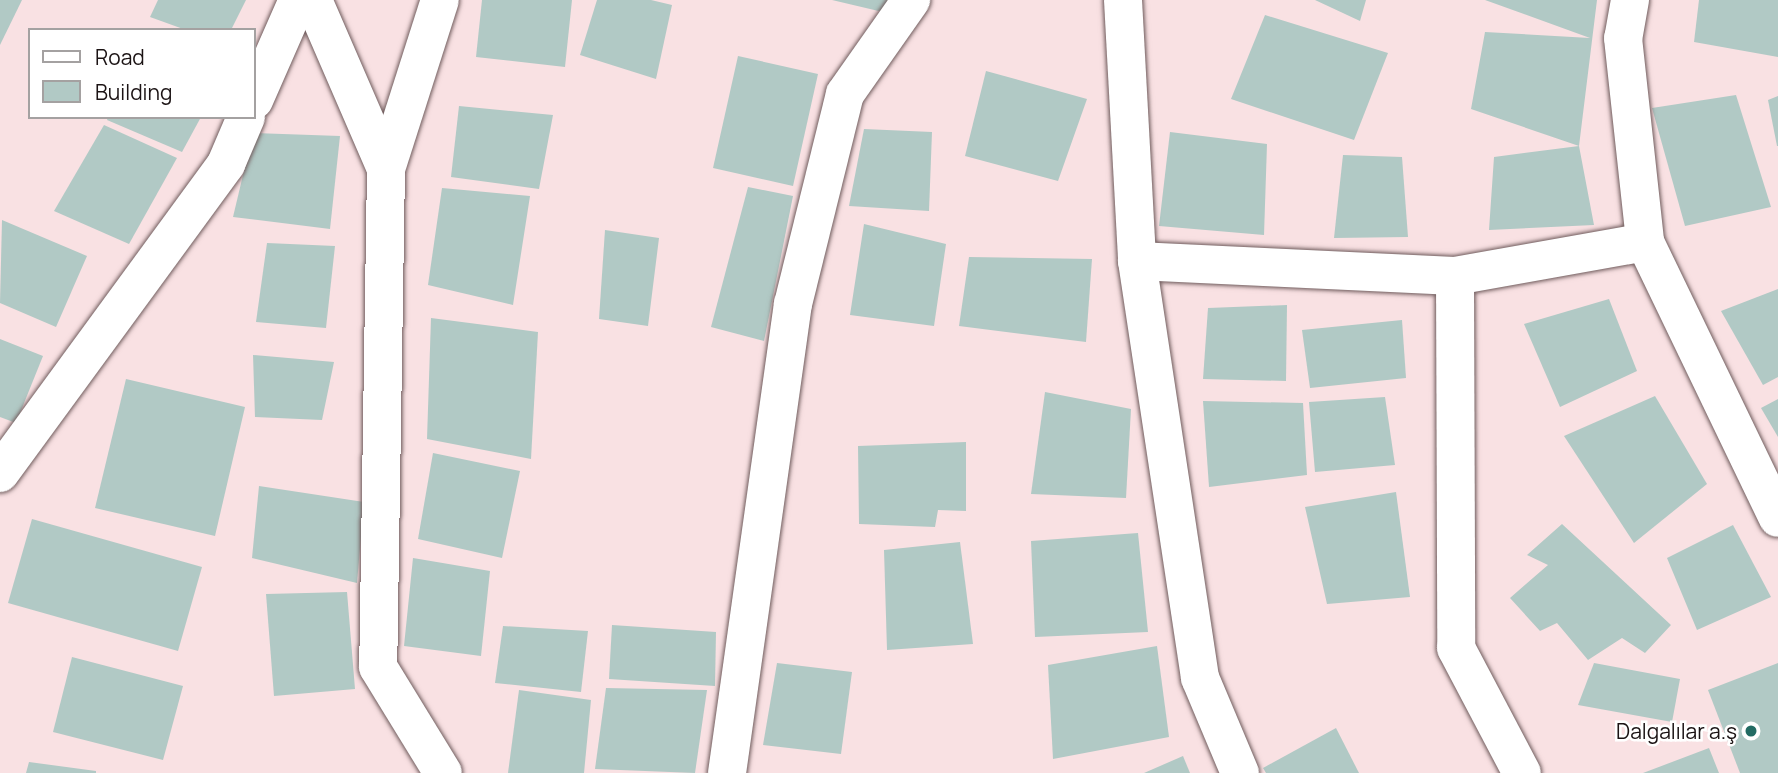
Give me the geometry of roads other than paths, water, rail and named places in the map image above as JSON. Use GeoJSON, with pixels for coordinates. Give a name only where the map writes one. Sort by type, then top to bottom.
{"type":"FeatureCollection","features":[{"type":"Feature","properties":{"kind":"street"},"geometry":{"type":"LineString","coordinates":[[256,95],[298,0]]}},
{"type":"Feature","properties":{"kind":"street"},"geometry":{"type":"LineString","coordinates":[[313,0],[386,169]]}},
{"type":"Feature","properties":{"kind":"street"},"geometry":{"type":"LineString","coordinates":[[440,0],[386,169],[378,667],[443,773]]}},
{"type":"Feature","properties":{"kind":"street"},"geometry":{"type":"LineString","coordinates":[[727,773],[793,304],[845,94],[911,0]]}},
{"type":"Feature","properties":{"kind":"street"},"geometry":{"type":"LineString","coordinates":[[1123,0],[1137,261],[1200,678],[1240,773]]}},
{"type":"Feature","properties":{"kind":"street"},"geometry":{"type":"LineString","coordinates":[[1630,0],[1623,38],[1645,242],[1778,517]]}},
{"type":"Feature","properties":{"kind":"street"},"geometry":{"type":"LineString","coordinates":[[1,468],[226,164],[245,119]]}},
{"type":"Feature","properties":{"kind":"street"},"geometry":{"type":"LineString","coordinates":[[1137,261],[1455,276],[1645,242]]}},
{"type":"Feature","properties":{"kind":"street"},"geometry":{"type":"LineString","coordinates":[[1455,276],[1456,648],[1522,773]]}},
{"type":"Feature","properties":{"kind":"place","name":"Dalgalılar a.ş"},"geometry":{"type":"Point","coordinates":[1751,731]}}]}
